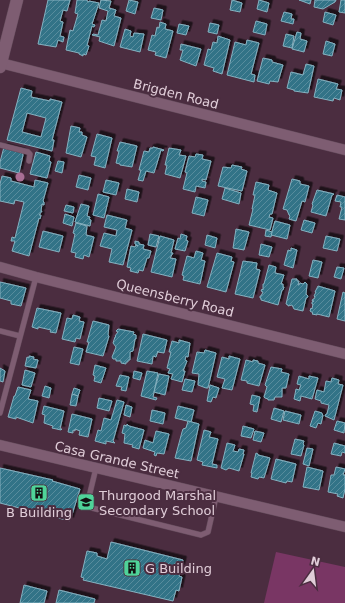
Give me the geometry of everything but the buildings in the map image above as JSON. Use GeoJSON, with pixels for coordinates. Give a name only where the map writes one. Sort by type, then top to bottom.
{"type":"FeatureCollection","features":[{"type":"Feature","properties":{"kind":"street"},"geometry":{"type":"LineString","coordinates":[[0,65],[17,0]]}},
{"type":"Feature","properties":{"kind":"street","name":"Brigden Road"},"geometry":{"type":"LineString","coordinates":[[0,65],[345,150]]}},
{"type":"Feature","properties":{"kind":"street","name":"Queensberry Road"},"geometry":{"type":"LineString","coordinates":[[0,267],[345,354]]}},
{"type":"Feature","properties":{"kind":"street","name":"Casa Grande Street"},"geometry":{"type":"LineString","coordinates":[[0,445],[345,527]]}},
{"type":"Feature","properties":{"kind":"lane"},"geometry":{"type":"LineString","coordinates":[[0,145],[28,152],[30,154],[29,161]]}},
{"type":"Feature","properties":{"kind":"lane"},"geometry":{"type":"LineString","coordinates":[[0,413],[36,277]]}},
{"type":"Feature","properties":{"kind":"lane"},"geometry":{"type":"LineString","coordinates":[[0,331],[20,336]]}},
{"type":"Feature","properties":{"kind":"lane"},"geometry":{"type":"LineString","coordinates":[[96,468],[88,502],[92,508],[201,536],[208,532],[216,497]]}},
{"type":"Feature","properties":{"kind":"shaded area"},"geometry":{"type":"Polygon","coordinates":[[[276,552],[345,567],[345,603],[264,603],[276,552]]]}},
{"type":"Feature","properties":{"kind":"place","name":"B Building"},"geometry":{"type":"Point","coordinates":[39,493]}},
{"type":"Feature","properties":{"kind":"place","name":"Thurgood Marshal Secondary School"},"geometry":{"type":"Point","coordinates":[86,502]}},
{"type":"Feature","properties":{"kind":"place","name":"G Building"},"geometry":{"type":"Point","coordinates":[132,568]}}]}
